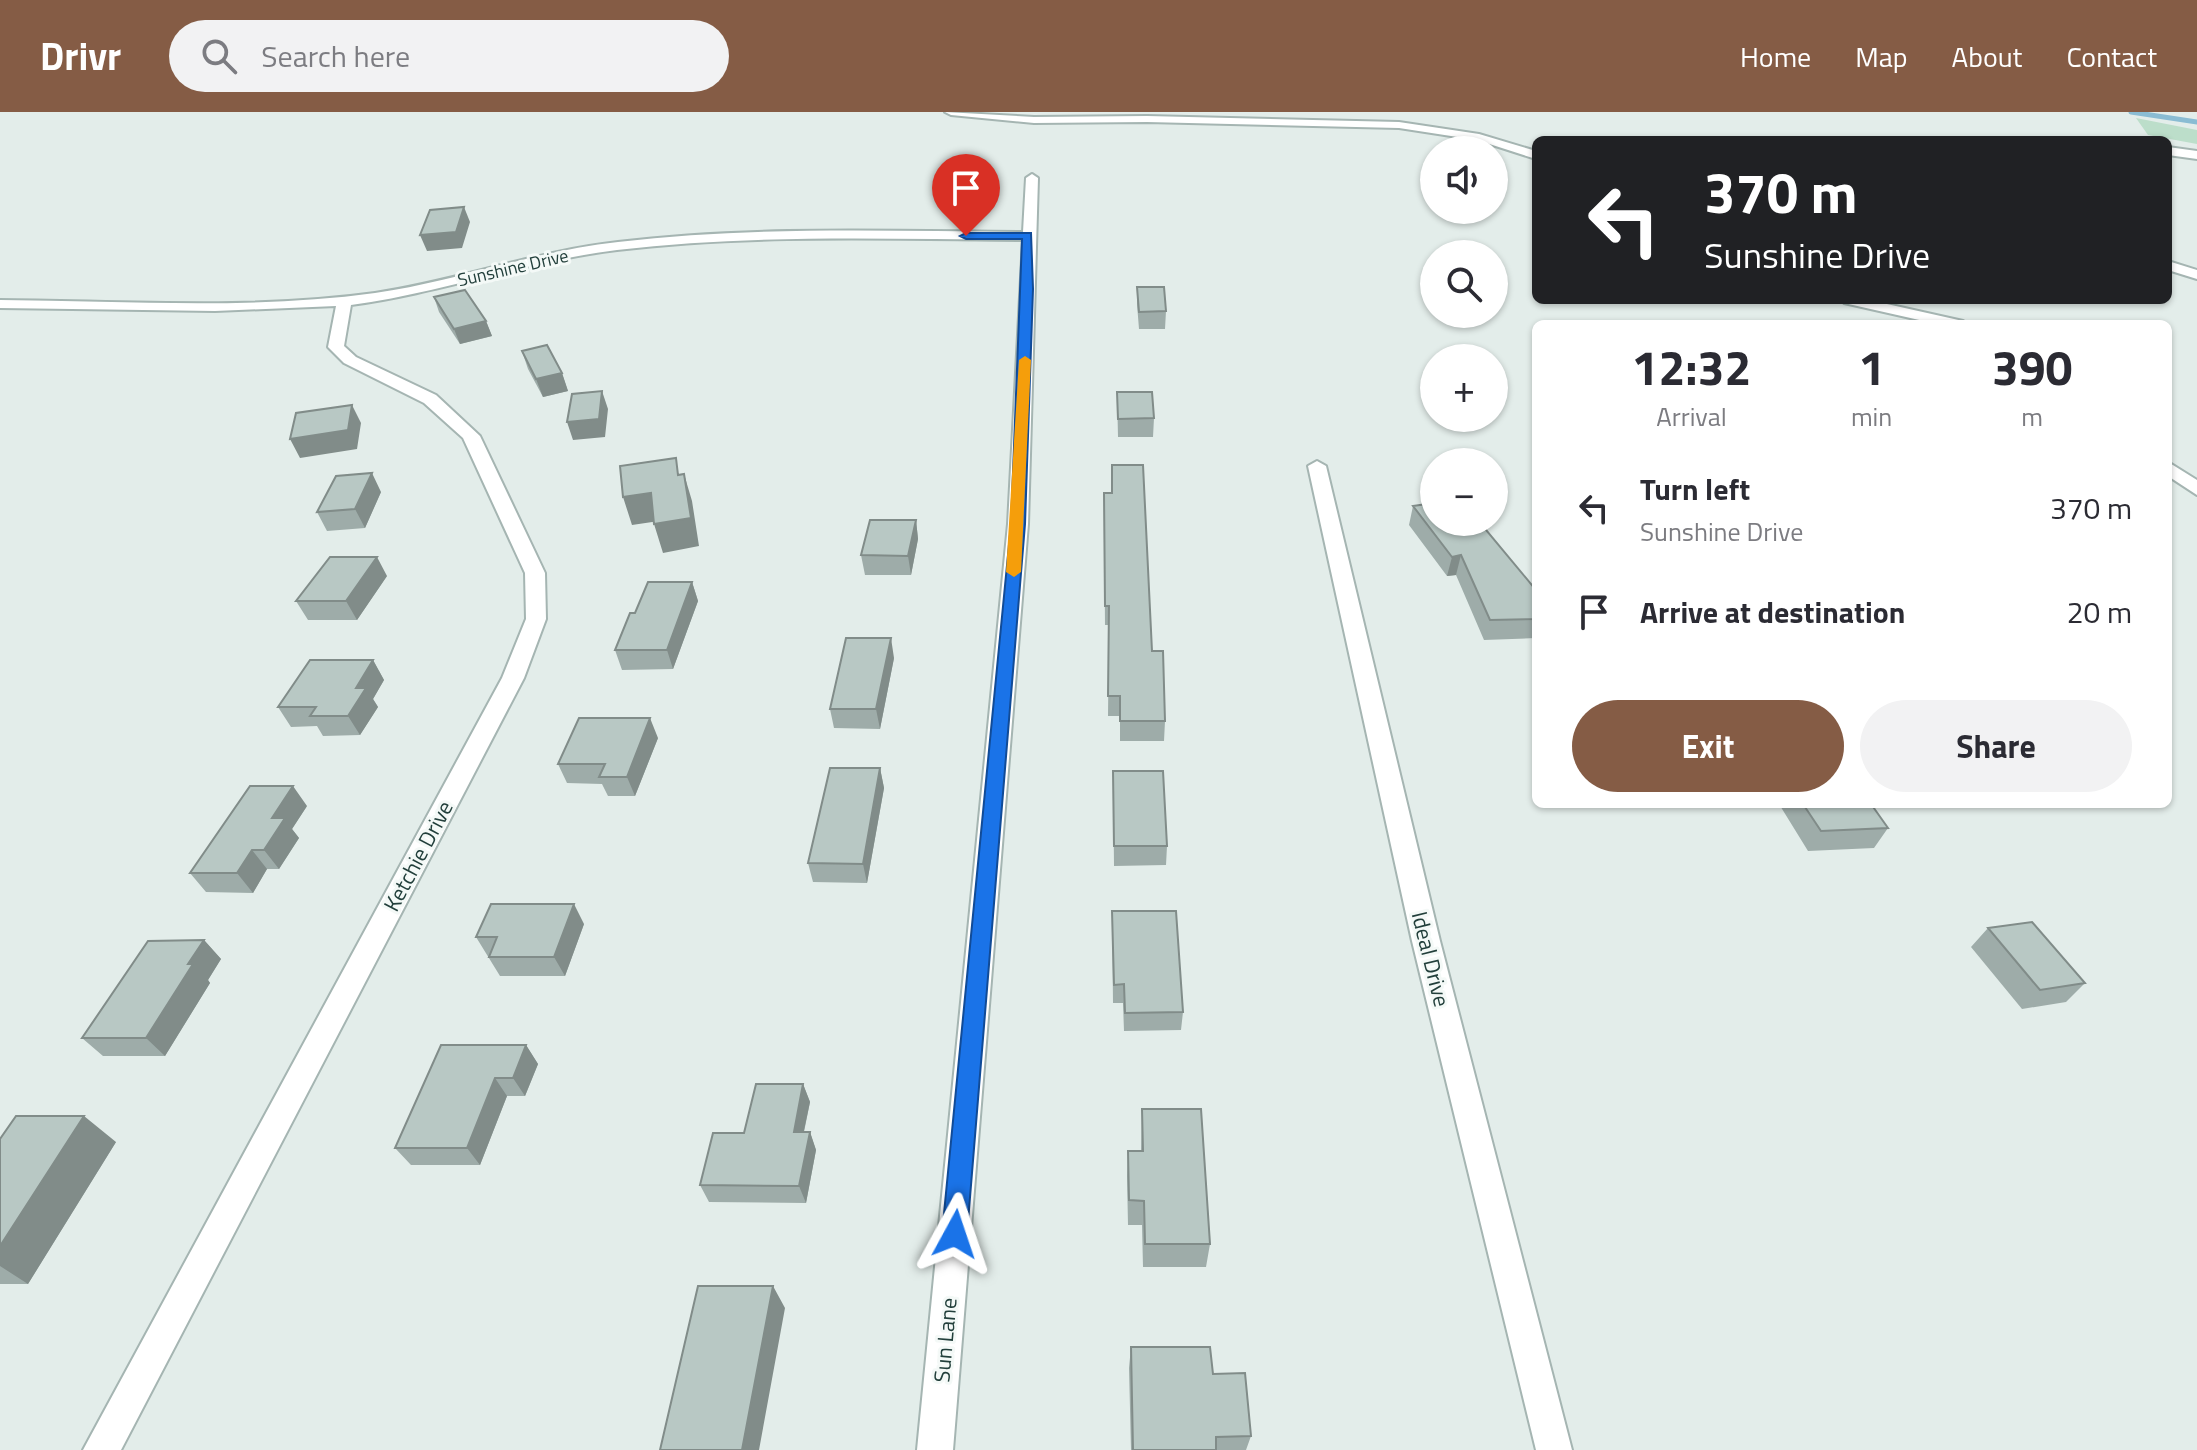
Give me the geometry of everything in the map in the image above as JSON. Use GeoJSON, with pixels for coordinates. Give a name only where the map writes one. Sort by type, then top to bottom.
{"type":"FeatureCollection","features":[{"type":"Feature","properties":{"kind":"street"},"geometry":{"type":"LineString","coordinates":[[951,112],[1034,120],[1147,119],[1399,125],[1479,137],[1532,154]]}},
{"type":"Feature","properties":{"kind":"street"},"geometry":{"type":"LineString","coordinates":[[2172,152],[2197,155]]}},
{"type":"Feature","properties":{"kind":"street","name":"Sun Lane"},"geometry":{"type":"LineString","coordinates":[[935,1450],[1018,524],[1027,236],[1032,178]]}},
{"type":"Feature","properties":{"kind":"street","name":"Sunshine Drive"},"geometry":{"type":"LineString","coordinates":[[0,304],[229,306],[344,301],[459,281],[614,246],[811,236],[1027,236]]}},
{"type":"Feature","properties":{"kind":"street"},"geometry":{"type":"LineString","coordinates":[[2172,266],[2197,275]]}},
{"type":"Feature","properties":{"kind":"street","name":"Ketchie Drive"},"geometry":{"type":"LineString","coordinates":[[101,1450],[513,678],[536,619],[535,573],[471,436],[430,399],[350,360],[336,347],[344,301]]}},
{"type":"Feature","properties":{"kind":"street"},"geometry":{"type":"LineString","coordinates":[[1874,304],[1957,317]]}},
{"type":"Feature","properties":{"kind":"street","name":"Ideal Drive"},"geometry":{"type":"LineString","coordinates":[[1317,466],[1426,941],[1554,1450]]}},
{"type":"Feature","properties":{"kind":"street"},"geometry":{"type":"LineString","coordinates":[[2172,470],[2197,489]]}},
{"type":"Feature","properties":{"kind":"green space"},"geometry":{"type":"Polygon","coordinates":[[[2136,118],[2197,130],[2197,144],[2172,139],[2172,136],[2148,135],[2136,118]]]}},
{"type":"Feature","properties":{"kind":"building"},"geometry":{"type":"Polygon","coordinates":[[[464,207],[456,232],[420,235],[430,210],[464,207]]]}},
{"type":"Feature","properties":{"kind":"building"},"geometry":{"type":"Polygon","coordinates":[[[1137,287],[1164,287],[1166,311],[1139,312],[1137,287]]]}},
{"type":"Feature","properties":{"kind":"building"},"geometry":{"type":"Polygon","coordinates":[[[465,290],[486,321],[454,329],[434,297],[465,290]]]}},
{"type":"Feature","properties":{"kind":"building"},"geometry":{"type":"Polygon","coordinates":[[[547,345],[562,373],[536,379],[522,351],[547,345]]]}},
{"type":"Feature","properties":{"kind":"building"},"geometry":{"type":"Polygon","coordinates":[[[602,391],[599,419],[567,422],[572,394],[602,391]]]}},
{"type":"Feature","properties":{"kind":"building"},"geometry":{"type":"Polygon","coordinates":[[[1117,392],[1152,392],[1154,418],[1118,419],[1117,392]]]}},
{"type":"Feature","properties":{"kind":"building"},"geometry":{"type":"Polygon","coordinates":[[[352,405],[348,430],[290,439],[296,413],[352,405]]]}},
{"type":"Feature","properties":{"kind":"building"},"geometry":{"type":"Polygon","coordinates":[[[676,458],[678,475],[684,474],[691,518],[654,524],[651,493],[623,497],[620,466],[676,458]]]}},
{"type":"Feature","properties":{"kind":"building"},"geometry":{"type":"Polygon","coordinates":[[[1112,465],[1143,465],[1152,651],[1163,651],[1165,721],[1120,721],[1120,696],[1108,696],[1109,606],[1105,606],[1104,493],[1112,493],[1112,465]]]}},
{"type":"Feature","properties":{"kind":"building"},"geometry":{"type":"Polygon","coordinates":[[[372,473],[355,509],[317,512],[336,476],[372,473]]]}},
{"type":"Feature","properties":{"kind":"building"},"geometry":{"type":"Polygon","coordinates":[[[870,520],[916,520],[908,556],[861,555],[870,520]]]}},
{"type":"Feature","properties":{"kind":"building"},"geometry":{"type":"Polygon","coordinates":[[[1436,536],[1491,536],[1532,585],[1532,619],[1490,620],[1461,555],[1452,557],[1436,536]]]}},
{"type":"Feature","properties":{"kind":"building"},"geometry":{"type":"Polygon","coordinates":[[[330,557],[377,557],[346,601],[296,601],[330,557]]]}},
{"type":"Feature","properties":{"kind":"building"},"geometry":{"type":"Polygon","coordinates":[[[648,582],[692,582],[667,650],[615,650],[630,613],[635,613],[648,582]]]}},
{"type":"Feature","properties":{"kind":"building"},"geometry":{"type":"Polygon","coordinates":[[[846,638],[891,638],[876,709],[830,709],[846,638]]]}},
{"type":"Feature","properties":{"kind":"building"},"geometry":{"type":"Polygon","coordinates":[[[310,660],[373,660],[356,688],[366,688],[348,716],[310,716],[316,707],[278,707],[310,660]]]}},
{"type":"Feature","properties":{"kind":"building"},"geometry":{"type":"Polygon","coordinates":[[[579,718],[650,718],[627,777],[599,777],[605,764],[558,764],[579,718]]]}},
{"type":"Feature","properties":{"kind":"building"},"geometry":{"type":"Polygon","coordinates":[[[830,768],[880,768],[863,864],[808,863],[830,768]]]}},
{"type":"Feature","properties":{"kind":"building"},"geometry":{"type":"Polygon","coordinates":[[[1113,771],[1163,771],[1167,846],[1114,846],[1113,771]]]}},
{"type":"Feature","properties":{"kind":"building"},"geometry":{"type":"Polygon","coordinates":[[[250,786],[293,786],[272,818],[285,818],[264,850],[252,850],[237,873],[190,873],[250,786]]]}},
{"type":"Feature","properties":{"kind":"building"},"geometry":{"type":"Polygon","coordinates":[[[1806,808],[1874,808],[1888,828],[1821,831],[1806,808]]]}},
{"type":"Feature","properties":{"kind":"building"},"geometry":{"type":"Polygon","coordinates":[[[491,904],[574,904],[554,957],[489,957],[497,937],[476,937],[491,904]]]}},
{"type":"Feature","properties":{"kind":"building"},"geometry":{"type":"Polygon","coordinates":[[[1112,911],[1176,911],[1183,1012],[1125,1013],[1124,984],[1114,985],[1112,911]]]}},
{"type":"Feature","properties":{"kind":"building"},"geometry":{"type":"Polygon","coordinates":[[[2032,922],[2085,983],[2040,990],[1988,928],[2032,922]]]}},
{"type":"Feature","properties":{"kind":"building"},"geometry":{"type":"Polygon","coordinates":[[[204,940],[188,964],[193,964],[146,1038],[82,1038],[148,941],[204,940]]]}},
{"type":"Feature","properties":{"kind":"building"},"geometry":{"type":"Polygon","coordinates":[[[441,1045],[526,1045],[513,1078],[495,1078],[467,1148],[395,1148],[441,1045]]]}},
{"type":"Feature","properties":{"kind":"building"},"geometry":{"type":"Polygon","coordinates":[[[756,1084],[803,1084],[794,1132],[810,1132],[799,1186],[700,1185],[713,1133],[744,1133],[756,1084]]]}},
{"type":"Feature","properties":{"kind":"building"},"geometry":{"type":"Polygon","coordinates":[[[1142,1109],[1201,1109],[1210,1244],[1145,1244],[1144,1201],[1129,1200],[1128,1151],[1143,1151],[1142,1109]]]}},
{"type":"Feature","properties":{"kind":"building"},"geometry":{"type":"Polygon","coordinates":[[[16,1116],[84,1116],[0,1246],[0,1139],[16,1116]]]}},
{"type":"Feature","properties":{"kind":"building"},"geometry":{"type":"Polygon","coordinates":[[[698,1286],[773,1286],[742,1450],[660,1450],[698,1286]]]}},
{"type":"Feature","properties":{"kind":"building"},"geometry":{"type":"Polygon","coordinates":[[[1131,1347],[1210,1347],[1213,1374],[1245,1373],[1251,1436],[1216,1437],[1216,1450],[1133,1450],[1131,1347]]]}},
{"type":"Feature","properties":{"kind":"waterway"},"geometry":{"type":"LineString","coordinates":[[2131,112],[2197,122]]}},
{"type":"Feature","properties":{"kind":"slow traffic"},"geometry":{"type":"LineString","coordinates":[[1014,572],[1025,360]]}},
{"type":"Feature","properties":{"kind":"route"},"geometry":{"type":"LineString","coordinates":[[955,1234],[1018,524],[1027,289],[1027,236],[966,236]]}}]}
